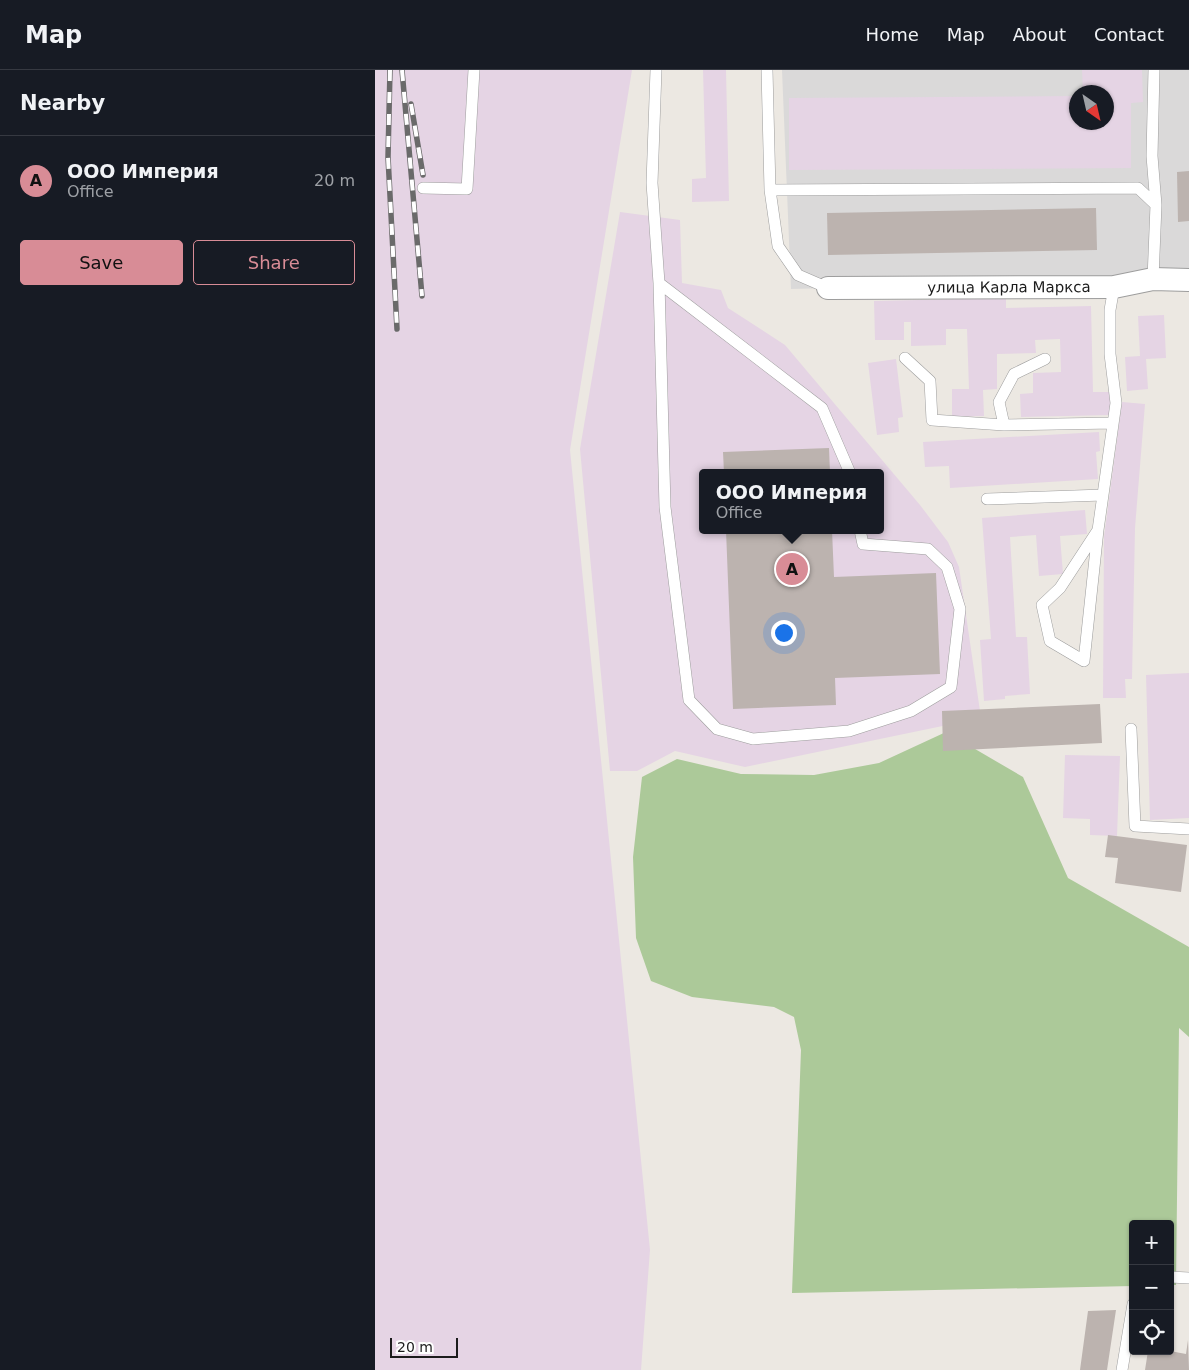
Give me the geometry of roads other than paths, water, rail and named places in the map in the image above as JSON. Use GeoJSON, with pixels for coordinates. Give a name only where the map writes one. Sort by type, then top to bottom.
{"type":"FeatureCollection","features":[{"type":"Feature","properties":{"kind":"street","name":"улица Карла Маркса"},"geometry":{"type":"LineString","coordinates":[[828,288],[1114,287],[1153,279],[1189,280]]}},
{"type":"Feature","properties":{"kind":"lane"},"geometry":{"type":"LineString","coordinates":[[423,188],[467,189],[474,70]]}},
{"type":"Feature","properties":{"kind":"lane"},"geometry":{"type":"LineString","coordinates":[[656,70],[652,183],[659,283],[665,507],[689,700],[717,729],[753,739],[849,731],[911,711],[951,687],[960,609],[947,567],[928,550],[863,544],[861,534]]}},
{"type":"Feature","properties":{"kind":"lane"},"geometry":{"type":"LineString","coordinates":[[767,70],[770,190],[778,246],[798,275],[828,288]]}},
{"type":"Feature","properties":{"kind":"lane"},"geometry":{"type":"LineString","coordinates":[[1153,279],[1156,205],[1152,156],[1154,70]]}},
{"type":"Feature","properties":{"kind":"lane"},"geometry":{"type":"LineString","coordinates":[[770,190],[1138,188],[1156,205]]}},
{"type":"Feature","properties":{"kind":"lane"},"geometry":{"type":"LineString","coordinates":[[659,283],[822,408],[848,469]]}},
{"type":"Feature","properties":{"kind":"lane"},"geometry":{"type":"LineString","coordinates":[[1098,530],[1060,588],[1043,605],[1049,641],[1084,661],[1098,530],[1116,403],[1110,354],[1110,310],[1114,287]]}},
{"type":"Feature","properties":{"kind":"lane"},"geometry":{"type":"LineString","coordinates":[[905,358],[930,381],[932,420],[1004,425],[1113,423]]}},
{"type":"Feature","properties":{"kind":"lane"},"geometry":{"type":"LineString","coordinates":[[1004,425],[999,402],[1014,374],[1045,359]]}},
{"type":"Feature","properties":{"kind":"lane"},"geometry":{"type":"LineString","coordinates":[[987,499],[1103,495]]}},
{"type":"Feature","properties":{"kind":"lane"},"geometry":{"type":"LineString","coordinates":[[1131,729],[1135,826],[1189,829]]}},
{"type":"Feature","properties":{"kind":"lane"},"geometry":{"type":"LineString","coordinates":[[1174,1277],[1189,1278]]}},
{"type":"Feature","properties":{"kind":"lane"},"geometry":{"type":"LineString","coordinates":[[1122,1370],[1132,1310]]}},
{"type":"Feature","properties":{"kind":"railway"},"geometry":{"type":"LineString","coordinates":[[390,70],[388,157],[397,329]]}},
{"type":"Feature","properties":{"kind":"railway"},"geometry":{"type":"LineString","coordinates":[[402,70],[422,296]]}},
{"type":"Feature","properties":{"kind":"railway"},"geometry":{"type":"LineString","coordinates":[[411,104],[423,175]]}},
{"type":"Feature","properties":{"kind":"place","name":"ООО Империя"},"geometry":{"type":"Point","coordinates":[792,569]}}]}
